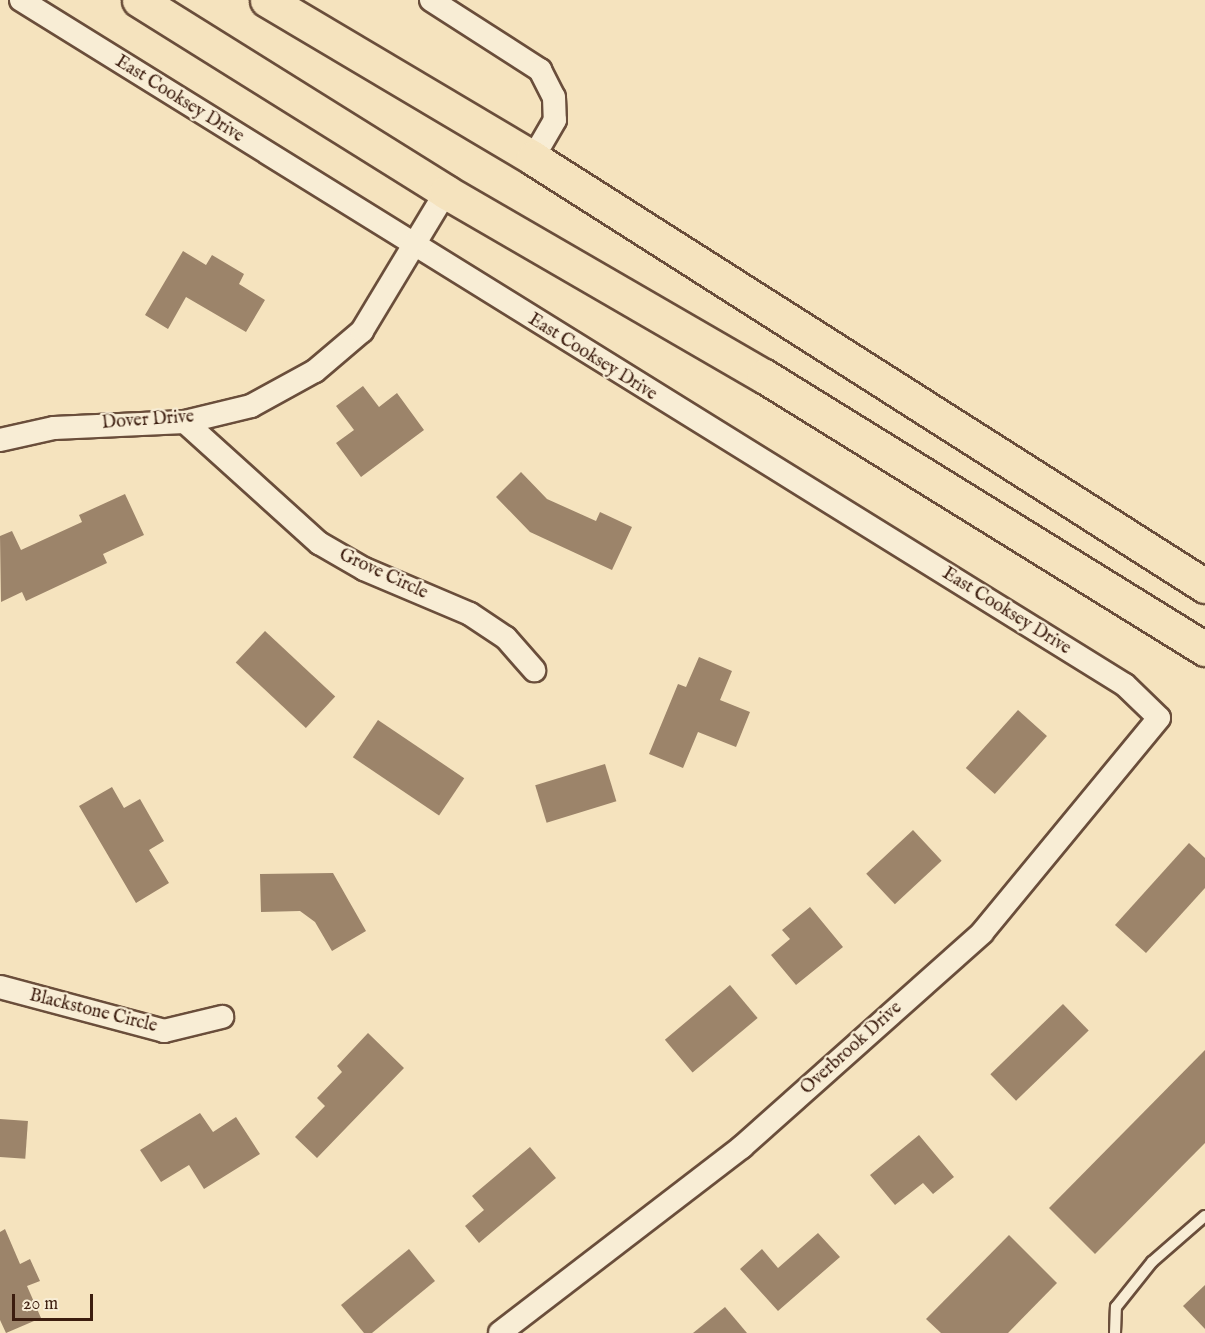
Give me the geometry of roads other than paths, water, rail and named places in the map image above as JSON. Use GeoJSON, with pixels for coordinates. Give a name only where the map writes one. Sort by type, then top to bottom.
{"type":"FeatureCollection","features":[{"type":"Feature","properties":{"kind":"highway"},"geometry":{"type":"LineString","coordinates":[[139,0],[446,192],[765,376],[1205,649]]}},
{"type":"Feature","properties":{"kind":"highway"},"geometry":{"type":"LineString","coordinates":[[267,0],[533,158],[1205,586]]}},
{"type":"Feature","properties":{"kind":"street","name":"East Cooksey Drive"},"geometry":{"type":"LineString","coordinates":[[21,0],[414,249],[1125,685],[1159,718]]}},
{"type":"Feature","properties":{"kind":"street"},"geometry":{"type":"LineString","coordinates":[[431,0],[540,70],[554,97],[555,120],[533,158]]}},
{"type":"Feature","properties":{"kind":"street","name":"Dover Drive"},"geometry":{"type":"LineString","coordinates":[[0,440],[54,428],[185,422],[251,406],[315,371],[362,331],[414,249],[446,192]]}},
{"type":"Feature","properties":{"kind":"street","name":"Grove Circle"},"geometry":{"type":"LineString","coordinates":[[185,422],[319,543],[364,569],[470,614],[506,638],[534,669]]}},
{"type":"Feature","properties":{"kind":"street","name":"Overbrook Drive"},"geometry":{"type":"LineString","coordinates":[[500,1333],[742,1148],[982,933],[1159,718]]}},
{"type":"Feature","properties":{"kind":"street","name":"Blackstone Circle"},"geometry":{"type":"LineString","coordinates":[[0,987],[164,1031],[222,1017]]}},
{"type":"Feature","properties":{"kind":"lane"},"geometry":{"type":"LineString","coordinates":[[1115,1333],[1116,1307],[1152,1262],[1205,1216]]}}]}
